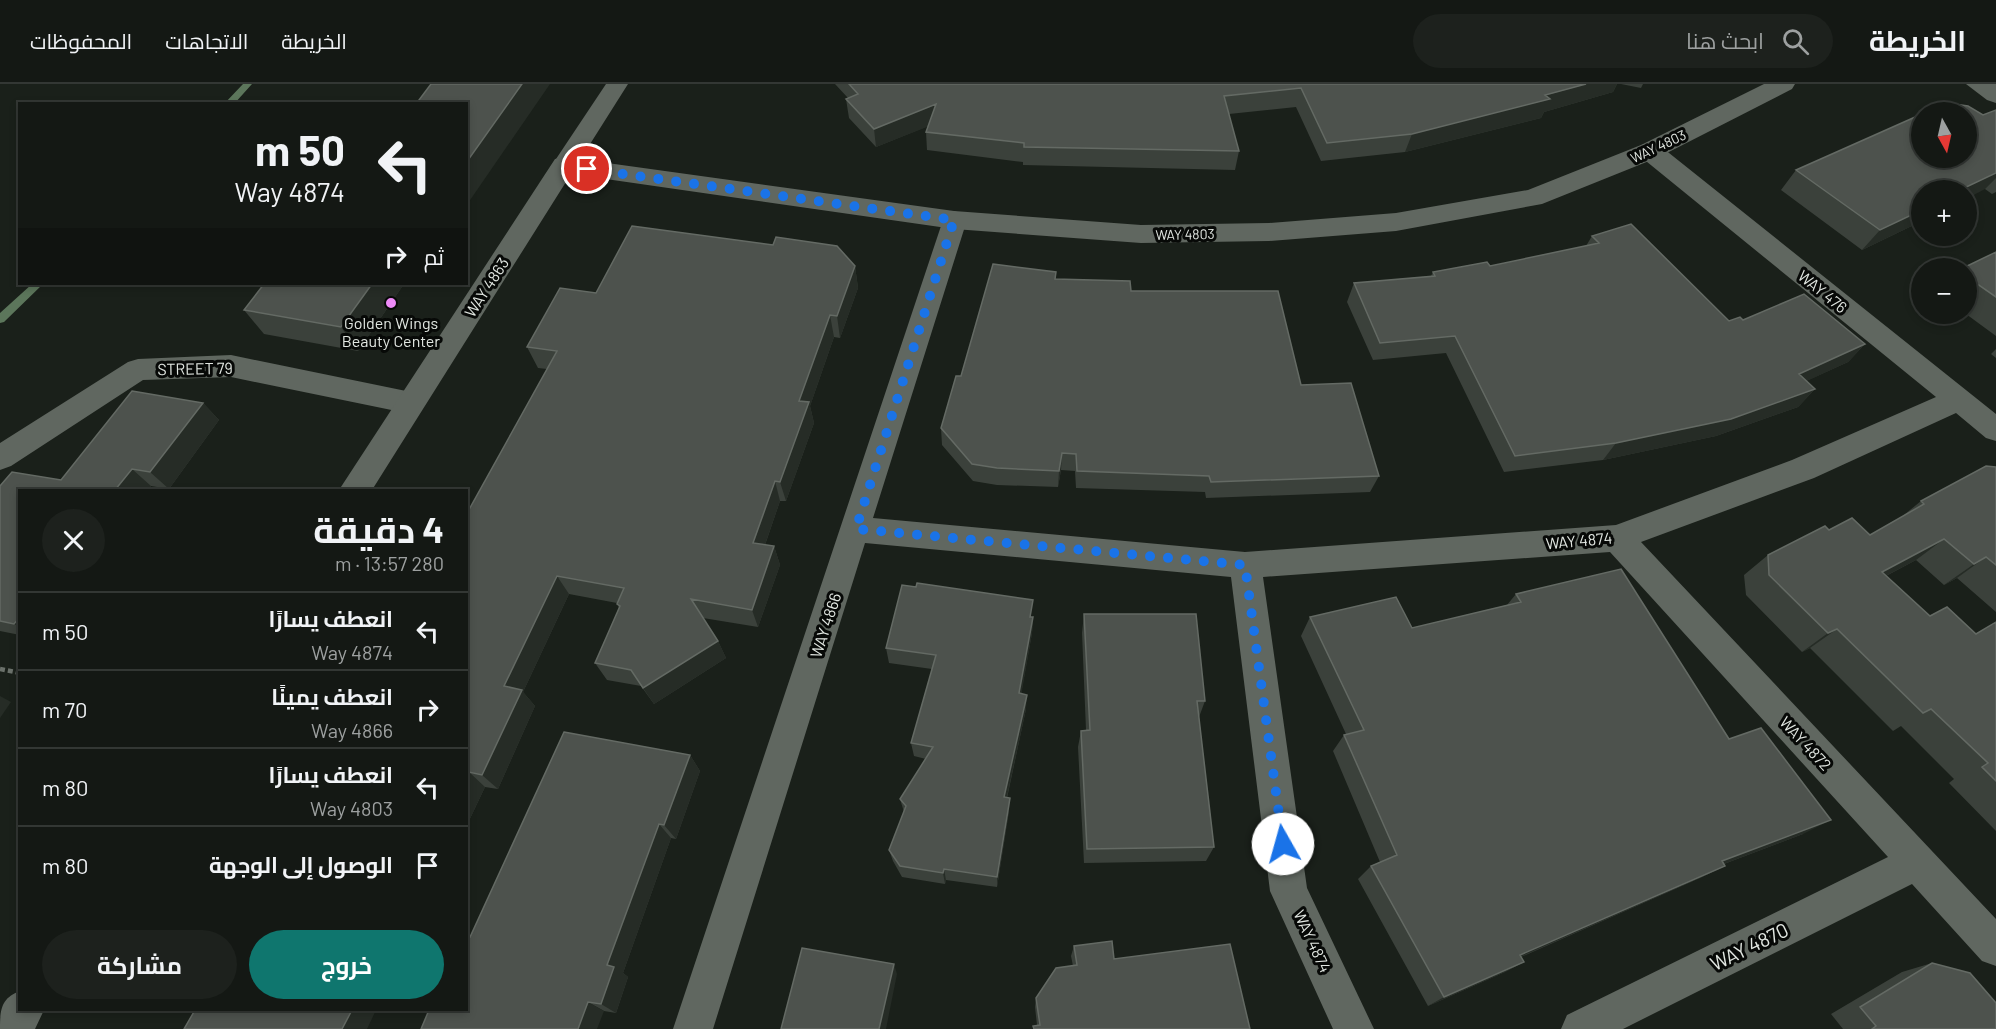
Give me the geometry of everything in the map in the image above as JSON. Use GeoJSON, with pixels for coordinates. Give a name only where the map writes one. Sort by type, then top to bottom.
{"type":"FeatureCollection","features":[{"type":"Feature","properties":{"kind":"street","name":"WAY 4863"},"geometry":{"type":"LineString","coordinates":[[356,489],[617,84]]}},
{"type":"Feature","properties":{"kind":"street","name":"WAY 4803"},"geometry":{"type":"LineString","coordinates":[[564,165],[954,220],[1141,234],[1269,232],[1396,222],[1533,198],[1650,151],[1783,84]]}},
{"type":"Feature","properties":{"kind":"street"},"geometry":{"type":"LineString","coordinates":[[1978,84],[1996,95]]}},
{"type":"Feature","properties":{"kind":"street","name":"WAY 476"},"geometry":{"type":"LineString","coordinates":[[1650,151],[1996,430]]}},
{"type":"Feature","properties":{"kind":"street","name":"WAY 4866"},"geometry":{"type":"LineString","coordinates":[[693,1029],[954,220]]}},
{"type":"Feature","properties":{"kind":"street","name":"STREET 79"},"geometry":{"type":"LineString","coordinates":[[0,458],[138,370],[231,366],[411,403]]}},
{"type":"Feature","properties":{"kind":"street","name":"WAY 4874"},"geometry":{"type":"LineString","coordinates":[[856,529],[1245,565],[1617,538],[1803,469],[1958,400]]}},
{"type":"Feature","properties":{"kind":"street","name":"WAY 4872"},"geometry":{"type":"LineString","coordinates":[[1617,538],[1996,947]]}},
{"type":"Feature","properties":{"kind":"street","name":"WAY 4874"},"geometry":{"type":"LineString","coordinates":[[1245,565],[1289,891],[1354,1029]]}},
{"type":"Feature","properties":{"kind":"street","name":"WAY 4870"},"geometry":{"type":"LineString","coordinates":[[1581,1029],[1916,862]]}},
{"type":"Feature","properties":{"kind":"street"},"geometry":{"type":"LineString","coordinates":[[11,1029],[22,1011]]}},
{"type":"Feature","properties":{"kind":"path"},"geometry":{"type":"LineString","coordinates":[[0,669],[18,673]]}},
{"type":"Feature","properties":{"kind":"building"},"geometry":{"type":"Polygon","coordinates":[[[431,84],[522,84],[468,160],[468,102],[418,102],[431,84]]]}},
{"type":"Feature","properties":{"kind":"building"},"geometry":{"type":"Polygon","coordinates":[[[849,84],[1586,84],[1545,95],[1550,99],[1412,134],[1327,143],[1301,88],[1224,96],[1239,151],[1024,147],[1024,143],[926,132],[936,104],[874,129],[846,99],[858,94],[849,84]]]}},
{"type":"Feature","properties":{"kind":"building"},"geometry":{"type":"Polygon","coordinates":[[[1996,110],[1996,173],[1977,182],[1977,180],[1911,180],[1911,215],[1880,230],[1796,170],[1911,119],[1911,168],[1977,168],[1977,111],[1983,115],[1996,110]]]}},
{"type":"Feature","properties":{"kind":"building"},"geometry":{"type":"Polygon","coordinates":[[[1631,224],[1729,321],[1740,317],[1743,320],[1804,294],[1865,344],[1799,374],[1815,389],[1731,419],[1616,443],[1515,456],[1455,336],[1380,343],[1354,283],[1435,276],[1433,272],[1487,262],[1490,266],[1599,243],[1592,236],[1631,224]]]}},
{"type":"Feature","properties":{"kind":"building"},"geometry":{"type":"Polygon","coordinates":[[[632,226],[773,245],[776,237],[837,246],[855,266],[837,316],[830,315],[799,401],[809,402],[780,482],[775,481],[753,543],[774,546],[752,610],[691,599],[718,641],[643,688],[631,670],[595,663],[620,606],[617,604],[624,588],[557,576],[504,686],[522,690],[482,775],[469,772],[468,774],[468,511],[557,351],[527,347],[560,288],[596,293],[632,226]]]}},
{"type":"Feature","properties":{"kind":"building"},"geometry":{"type":"Polygon","coordinates":[[[1996,252],[1996,297],[1977,284],[1977,261],[1996,252]]]}},
{"type":"Feature","properties":{"kind":"building"},"geometry":{"type":"Polygon","coordinates":[[[993,264],[1056,272],[1055,279],[1130,281],[1131,291],[1278,291],[1301,385],[1351,383],[1379,476],[1211,482],[1209,476],[1077,471],[1076,454],[1062,453],[1059,471],[997,468],[972,464],[941,428],[956,376],[961,376],[993,264]]]}},
{"type":"Feature","properties":{"kind":"building"},"geometry":{"type":"Polygon","coordinates":[[[263,285],[371,285],[341,327],[244,310],[263,285]]]}},
{"type":"Feature","properties":{"kind":"building"},"geometry":{"type":"Polygon","coordinates":[[[132,391],[203,403],[150,472],[132,469],[116,489],[18,489],[18,619],[14,624],[0,621],[0,486],[12,472],[61,480],[132,391]]]}},
{"type":"Feature","properties":{"kind":"building"},"geometry":{"type":"Polygon","coordinates":[[[1986,466],[1996,467],[1996,565],[1986,557],[1974,564],[1944,539],[1882,572],[1930,616],[1947,607],[1976,634],[1996,622],[1996,781],[1982,767],[1988,763],[1931,709],[1923,713],[1837,629],[1828,633],[1769,575],[1768,555],[1825,526],[1829,530],[1852,518],[1870,535],[1924,504],[1921,501],[1986,466]]]}},
{"type":"Feature","properties":{"kind":"building"},"geometry":{"type":"Polygon","coordinates":[[[1621,569],[1729,739],[1761,728],[1831,820],[1722,861],[1725,866],[1520,955],[1524,962],[1444,997],[1371,866],[1397,855],[1344,735],[1364,730],[1310,617],[1396,597],[1412,628],[1521,602],[1516,594],[1621,569]]]}},
{"type":"Feature","properties":{"kind":"building"},"geometry":{"type":"Polygon","coordinates":[[[917,583],[1033,600],[1030,617],[1033,617],[1019,693],[1027,695],[1004,797],[1010,798],[997,877],[944,869],[943,873],[900,866],[889,850],[906,806],[900,799],[933,747],[911,743],[936,655],[886,648],[902,585],[916,587],[917,583]]]}},
{"type":"Feature","properties":{"kind":"building"},"geometry":{"type":"Polygon","coordinates":[[[1084,614],[1196,614],[1205,701],[1197,701],[1214,847],[1087,849],[1081,731],[1090,730],[1084,614]]]}},
{"type":"Feature","properties":{"kind":"building"},"geometry":{"type":"Polygon","coordinates":[[[564,732],[690,755],[664,825],[659,824],[607,965],[614,967],[601,1004],[588,1002],[578,1029],[421,1029],[429,1011],[468,1011],[468,936],[470,937],[564,732]]]}},
{"type":"Feature","properties":{"kind":"building"},"geometry":{"type":"Polygon","coordinates":[[[1112,941],[1114,959],[1230,944],[1250,1029],[1034,1029],[1033,1026],[1040,1025],[1036,998],[1056,968],[1077,965],[1074,946],[1112,941]]]}},
{"type":"Feature","properties":{"kind":"building"},"geometry":{"type":"Polygon","coordinates":[[[802,948],[894,964],[879,1029],[781,1029],[802,948]]]}},
{"type":"Feature","properties":{"kind":"building"},"geometry":{"type":"Polygon","coordinates":[[[1932,963],[1970,973],[1996,1003],[1996,1029],[1872,1029],[1876,1026],[1860,1007],[1932,963]]]}},
{"type":"Feature","properties":{"kind":"building"},"geometry":{"type":"Polygon","coordinates":[[[194,1011],[351,1011],[342,1029],[184,1029],[194,1011]]]}},
{"type":"Feature","properties":{"kind":"waterway"},"geometry":{"type":"LineString","coordinates":[[230,102],[248,84]]}},
{"type":"Feature","properties":{"kind":"waterway"},"geometry":{"type":"LineString","coordinates":[[0,319],[37,285]]}},
{"type":"Feature","properties":{"kind":"place","name":"Golden Wings Beauty Center"},"geometry":{"type":"Point","coordinates":[391,303]}},
{"type":"Feature","properties":{"kind":"route"},"geometry":{"type":"LineString","coordinates":[[587,169],[954,220],[856,529],[1245,565],[1283,844]]}}]}
